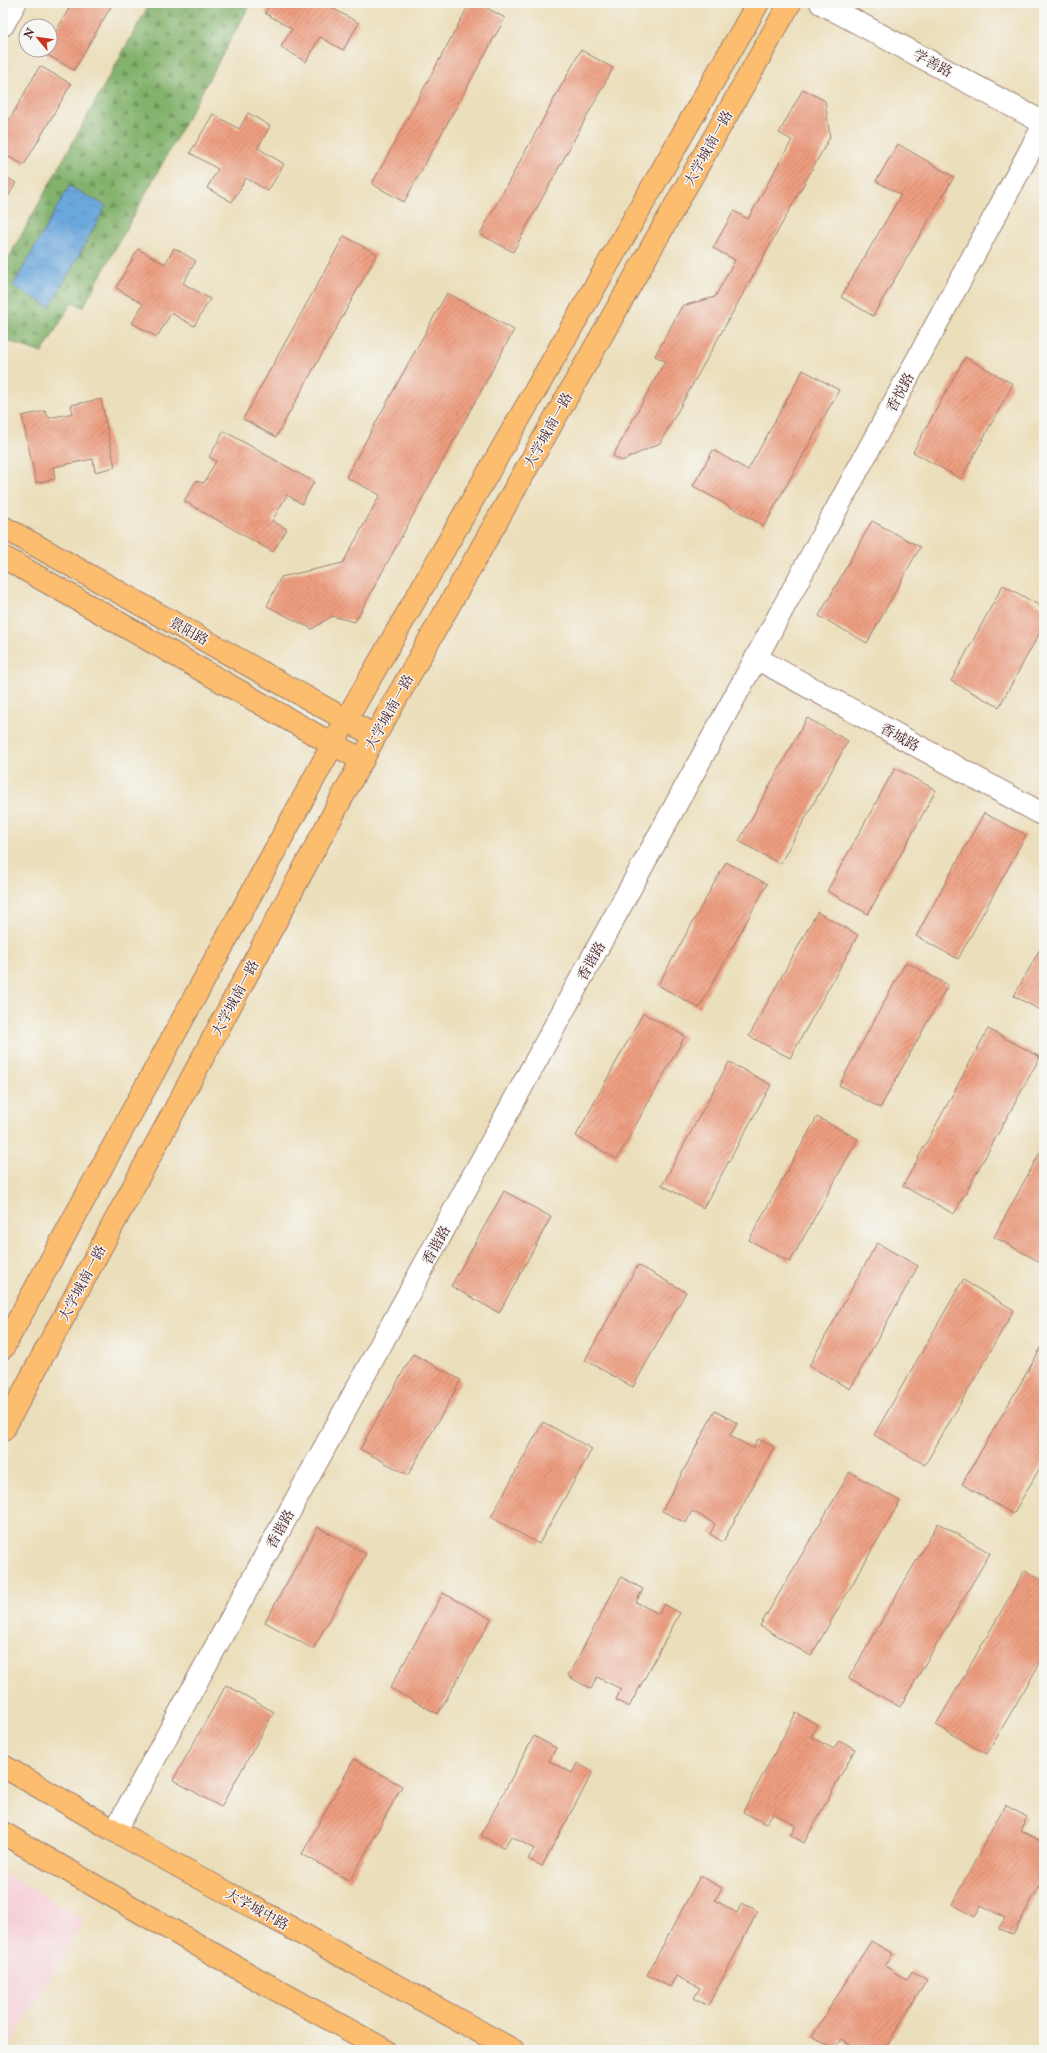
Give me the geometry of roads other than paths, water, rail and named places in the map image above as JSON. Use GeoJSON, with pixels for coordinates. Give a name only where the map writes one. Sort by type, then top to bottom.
{"type":"FeatureCollection","features":[{"type":"Feature","properties":{"kind":"main road","name":"大学城南一路"},"geometry":{"type":"LineString","coordinates":[[3,1348],[332,744],[758,3]]}},
{"type":"Feature","properties":{"kind":"main road","name":"大学城南一路"},"geometry":{"type":"LineString","coordinates":[[3,1430],[375,736],[790,3]]}},
{"type":"Feature","properties":{"kind":"main road","name":"景阳路"},"geometry":{"type":"LineString","coordinates":[[3,527],[375,736]]}},
{"type":"Feature","properties":{"kind":"main road","name":"景阳路"},"geometry":{"type":"LineString","coordinates":[[3,557],[332,744],[363,760]]}},
{"type":"Feature","properties":{"kind":"main road","name":"大学城中路"},"geometry":{"type":"LineString","coordinates":[[3,1766],[115,1831],[513,2050]]}},
{"type":"Feature","properties":{"kind":"main road"},"geometry":{"type":"LineString","coordinates":[[3,1833],[255,1978],[385,2050]]}},
{"type":"Feature","properties":{"kind":"street"},"geometry":{"type":"LineString","coordinates":[[3,25],[15,3]]}},
{"type":"Feature","properties":{"kind":"street","name":"学善路"},"geometry":{"type":"LineString","coordinates":[[821,3],[1044,124]]}},
{"type":"Feature","properties":{"kind":"street","name":"香悦路"},"geometry":{"type":"LineString","coordinates":[[756,658],[1044,124]]}},
{"type":"Feature","properties":{"kind":"street","name":"香城路"},"geometry":{"type":"LineString","coordinates":[[756,658],[1044,815]]}},
{"type":"Feature","properties":{"kind":"street","name":"香谐路"},"geometry":{"type":"LineString","coordinates":[[115,1831],[756,658]]}},
{"type":"Feature","properties":{"kind":"water"},"geometry":{"type":"Polygon","coordinates":[[[69,186],[106,206],[50,307],[13,286],[69,186]]]}}]}
